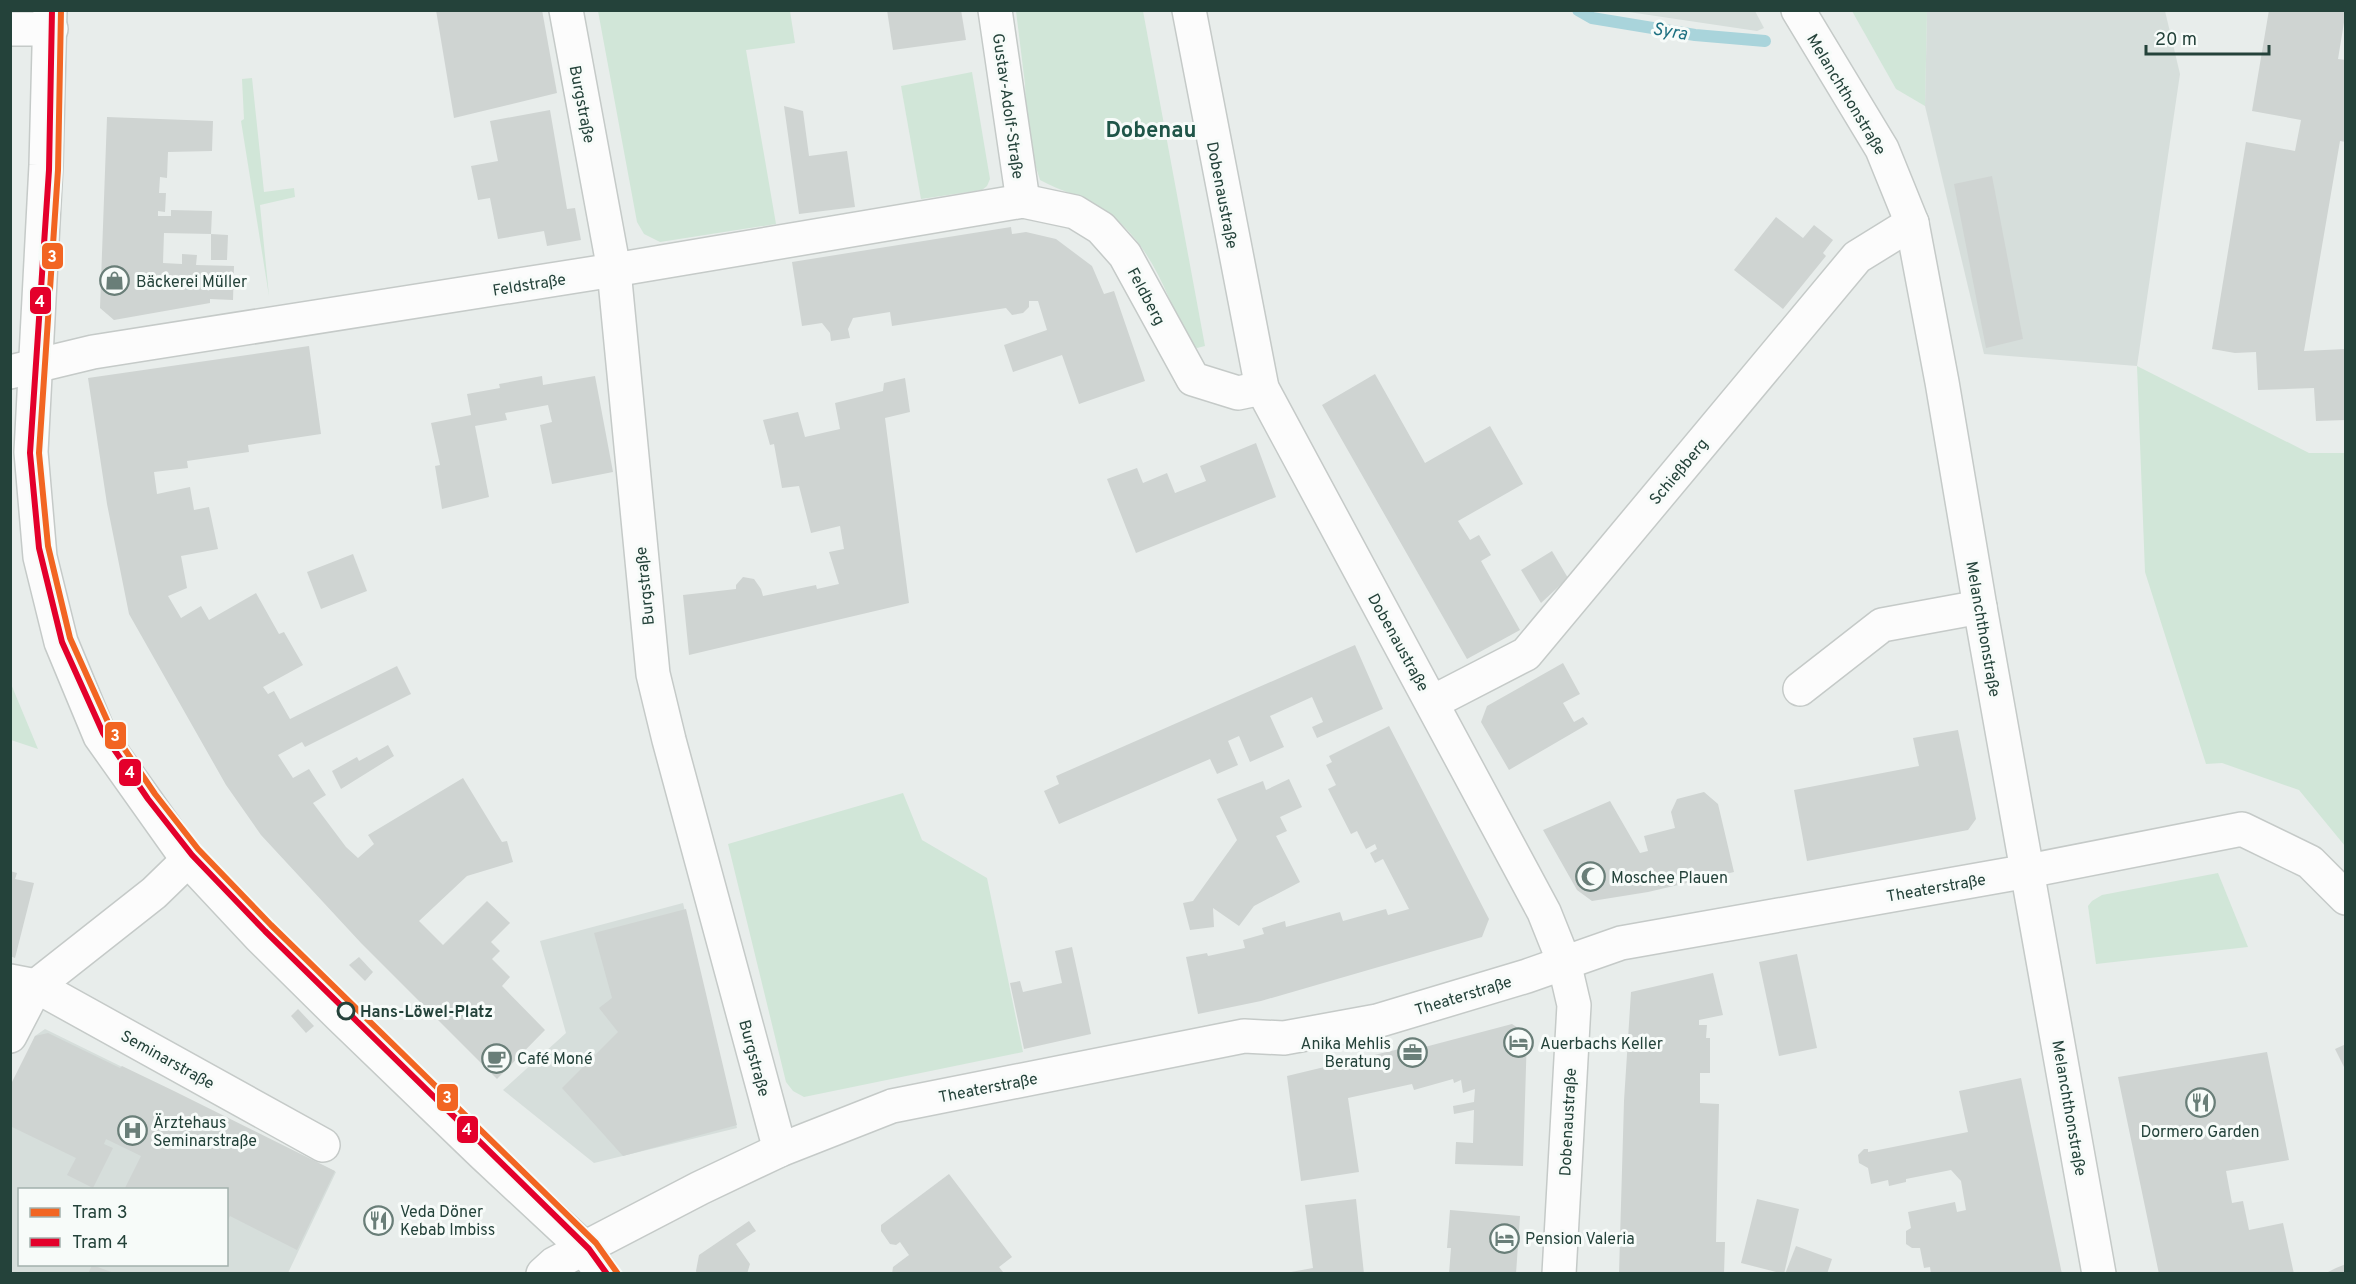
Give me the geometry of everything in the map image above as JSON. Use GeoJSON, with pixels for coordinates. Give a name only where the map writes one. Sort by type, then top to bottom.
{"type":"FeatureCollection","features":[{"type":"Feature","properties":{"kind":"street","name":"Burgstraße"},"geometry":{"type":"LineString","coordinates":[[566,10],[614,270],[654,674],[669,740],[780,1150]]}},
{"type":"Feature","properties":{"kind":"street","name":"Gustav-Adolf-Straße"},"geometry":{"type":"LineString","coordinates":[[995,10],[1023,201]]}},
{"type":"Feature","properties":{"kind":"street","name":"Dobenaustraße"},"geometry":{"type":"LineString","coordinates":[[1189,10],[1247,320],[1262,388],[1545,912],[1564,963],[1574,1005],[1559,1274]]}},
{"type":"Feature","properties":{"kind":"street","name":"Melanchthonstraße"},"geometry":{"type":"LineString","coordinates":[[1798,10],[1882,149],[1912,223],[2100,1274]]}},
{"type":"Feature","properties":{"kind":"street"},"geometry":{"type":"LineString","coordinates":[[10,29],[51,20],[46,165],[22,369],[40,556],[60,642],[100,736],[188,860],[260,937],[593,1261]]}},
{"type":"Feature","properties":{"kind":"street","name":"Feldstraße"},"geometry":{"type":"LineString","coordinates":[[22,369],[93,352],[614,270],[1023,201]]}},
{"type":"Feature","properties":{"kind":"street","name":"Feldberg"},"geometry":{"type":"LineString","coordinates":[[1023,201],[1075,212],[1101,228],[1125,255],[1193,379],[1238,393],[1262,388]]}},
{"type":"Feature","properties":{"kind":"street","name":"Schießberg"},"geometry":{"type":"LineString","coordinates":[[1433,702],[1526,654],[1857,257],[1912,223]]}},
{"type":"Feature","properties":{"kind":"street"},"geometry":{"type":"LineString","coordinates":[[1800,688],[1882,625],[1980,607]]}},
{"type":"Feature","properties":{"kind":"street","name":"Theaterstraße"},"geometry":{"type":"LineString","coordinates":[[543,1274],[554,1264],[593,1261],[780,1150],[892,1106],[1244,1036],[1284,1038],[1377,1021],[1621,943],[2028,871],[2242,829],[2310,862],[2346,898]]}},
{"type":"Feature","properties":{"kind":"street"},"geometry":{"type":"LineString","coordinates":[[10,1036],[23,983],[154,893],[188,860]]}},
{"type":"Feature","properties":{"kind":"street","name":"Seminarstraße"},"geometry":{"type":"LineString","coordinates":[[23,983],[324,1145]]}},
{"type":"Feature","properties":{"kind":"shaded area"},"geometry":{"type":"Polygon","coordinates":[[[1622,11],[1755,11],[1764,28],[1757,31],[1622,11]]]}},
{"type":"Feature","properties":{"kind":"shaded area"},"geometry":{"type":"Polygon","coordinates":[[[1927,11],[2165,11],[2180,74],[2137,366],[1984,354],[1925,106],[1927,11]]]}},
{"type":"Feature","properties":{"kind":"shaded area"},"geometry":{"type":"Polygon","coordinates":[[[683,903],[737,1128],[594,1163],[503,1090],[566,1033],[540,941],[683,903]]]}},
{"type":"Feature","properties":{"kind":"shaded area","name":"Ärztehaus Seminarstraße"},"geometry":{"type":"Polygon","coordinates":[[[45,1029],[336,1172],[288,1273],[11,1274],[11,1090],[35,1036],[45,1029]]]}},
{"type":"Feature","properties":{"kind":"green space"},"geometry":{"type":"Polygon","coordinates":[[[598,11],[790,11],[795,43],[746,50],[776,224],[660,242],[644,234],[637,222],[598,11]]]}},
{"type":"Feature","properties":{"kind":"green space"},"geometry":{"type":"Polygon","coordinates":[[[1016,11],[1143,11],[1205,346],[1197,348],[1187,343],[1157,273],[1137,241],[1125,227],[1110,214],[1093,204],[1040,180],[1027,138],[1025,84],[1016,11]]]}},
{"type":"Feature","properties":{"kind":"green space"},"geometry":{"type":"Polygon","coordinates":[[[1852,11],[1927,11],[1925,106],[1896,89],[1852,11]]]}},
{"type":"Feature","properties":{"kind":"green space"},"geometry":{"type":"Polygon","coordinates":[[[972,72],[990,179],[982,190],[921,199],[901,86],[972,72]]]}},
{"type":"Feature","properties":{"kind":"green space"},"geometry":{"type":"Polygon","coordinates":[[[252,78],[264,192],[294,188],[295,197],[260,205],[269,296],[241,121],[244,119],[242,79],[252,78]]]}},
{"type":"Feature","properties":{"kind":"green space"},"geometry":{"type":"Polygon","coordinates":[[[2137,366],[2309,453],[2345,453],[2345,846],[2299,790],[2222,763],[2206,764],[2145,572],[2137,366]]]}},
{"type":"Feature","properties":{"kind":"green space"},"geometry":{"type":"Polygon","coordinates":[[[11,684],[38,749],[11,740],[11,684]]]}},
{"type":"Feature","properties":{"kind":"green space"},"geometry":{"type":"Polygon","coordinates":[[[903,793],[922,840],[987,878],[1023,1052],[804,1097],[793,1091],[786,1082],[728,844],[903,793]]]}},
{"type":"Feature","properties":{"kind":"green space"},"geometry":{"type":"Polygon","coordinates":[[[2218,873],[2248,947],[2096,964],[2088,906],[2092,901],[2102,895],[2218,873]]]}},
{"type":"Feature","properties":{"kind":"building"},"geometry":{"type":"Polygon","coordinates":[[[436,10],[542,10],[557,93],[454,118],[436,10]]]}},
{"type":"Feature","properties":{"kind":"building"},"geometry":{"type":"Polygon","coordinates":[[[887,10],[961,10],[966,40],[893,50],[887,10]]]}},
{"type":"Feature","properties":{"kind":"building"},"geometry":{"type":"Polygon","coordinates":[[[2269,10],[2346,10],[2338,59],[2346,60],[2346,142],[2340,141],[2304,351],[2345,349],[2346,420],[2316,421],[2314,388],[2258,390],[2256,352],[2235,353],[2212,349],[2246,142],[2295,151],[2301,120],[2252,111],[2269,10]]]}},
{"type":"Feature","properties":{"kind":"building"},"geometry":{"type":"Polygon","coordinates":[[[784,106],[803,111],[809,156],[847,151],[855,207],[799,214],[784,106]]]}},
{"type":"Feature","properties":{"kind":"building"},"geometry":{"type":"Polygon","coordinates":[[[550,110],[567,209],[575,208],[581,240],[547,246],[544,231],[498,239],[490,198],[478,200],[471,166],[498,161],[490,121],[550,110]]]}},
{"type":"Feature","properties":{"kind":"building"},"geometry":{"type":"Polygon","coordinates":[[[107,117],[213,121],[212,151],[168,152],[167,178],[160,177],[159,193],[166,193],[165,212],[158,211],[158,216],[171,216],[171,210],[212,211],[211,234],[164,233],[163,263],[182,264],[182,254],[197,255],[196,265],[234,266],[233,300],[210,299],[210,303],[114,320],[100,308],[107,117]]]}},
{"type":"Feature","properties":{"kind":"building"},"geometry":{"type":"Polygon","coordinates":[[[1992,176],[2023,339],[1986,348],[1954,184],[1992,176]]]}},
{"type":"Feature","properties":{"kind":"building"},"geometry":{"type":"Polygon","coordinates":[[[1776,217],[1803,238],[1814,225],[1833,240],[1823,253],[1826,256],[1783,309],[1734,270],[1776,217]]]}},
{"type":"Feature","properties":{"kind":"building"},"geometry":{"type":"Polygon","coordinates":[[[1011,227],[1012,234],[1026,232],[1056,239],[1092,266],[1104,294],[1114,291],[1145,381],[1079,404],[1062,355],[1013,372],[1004,345],[1047,330],[1038,301],[1029,301],[1029,307],[1023,313],[1012,315],[1006,308],[892,326],[890,312],[853,318],[848,329],[850,338],[831,341],[830,333],[822,323],[802,326],[792,262],[1011,227]]]}},
{"type":"Feature","properties":{"kind":"building"},"geometry":{"type":"Polygon","coordinates":[[[211,234],[228,235],[227,260],[211,260],[211,234]]]}},
{"type":"Feature","properties":{"kind":"building"},"geometry":{"type":"Polygon","coordinates":[[[309,346],[321,434],[248,445],[249,452],[187,461],[188,468],[154,472],[157,494],[190,487],[194,510],[209,507],[218,549],[181,556],[187,588],[168,596],[181,618],[201,606],[209,620],[256,593],[279,634],[284,632],[303,665],[263,687],[268,694],[274,691],[290,719],[397,666],[411,694],[305,747],[302,742],[278,755],[293,778],[309,769],[326,795],[313,803],[346,847],[358,858],[374,844],[368,835],[463,778],[502,842],[507,841],[513,862],[467,876],[419,921],[443,945],[487,901],[510,923],[491,942],[500,951],[492,959],[510,977],[502,986],[545,1030],[497,1079],[361,943],[261,835],[226,785],[129,614],[107,504],[88,378],[309,346]]]}},
{"type":"Feature","properties":{"kind":"building"},"geometry":{"type":"Polygon","coordinates":[[[1375,374],[1425,463],[1490,426],[1523,484],[1458,521],[1470,540],[1479,535],[1491,555],[1481,561],[1520,630],[1467,659],[1322,405],[1375,374]]]}},
{"type":"Feature","properties":{"kind":"building"},"geometry":{"type":"Polygon","coordinates":[[[542,376],[543,385],[595,376],[613,472],[552,484],[540,425],[552,422],[548,405],[505,413],[507,420],[475,426],[489,497],[442,509],[435,466],[440,465],[431,423],[471,415],[467,394],[500,388],[499,384],[542,376]]]}},
{"type":"Feature","properties":{"kind":"building"},"geometry":{"type":"Polygon","coordinates":[[[905,378],[910,412],[885,418],[909,603],[689,655],[683,595],[736,589],[736,585],[743,577],[754,579],[763,596],[816,585],[817,589],[839,584],[829,552],[844,549],[840,526],[811,533],[799,486],[782,488],[774,444],[770,445],[763,420],[798,412],[805,437],[840,429],[835,403],[883,391],[884,383],[905,378]]]}},
{"type":"Feature","properties":{"kind":"building"},"geometry":{"type":"Polygon","coordinates":[[[1256,443],[1276,497],[1136,553],[1107,479],[1137,468],[1143,483],[1167,473],[1175,493],[1206,481],[1200,466],[1256,443]]]}},
{"type":"Feature","properties":{"kind":"building"},"geometry":{"type":"Polygon","coordinates":[[[1552,551],[1568,578],[1541,603],[1521,570],[1552,551]]]}},
{"type":"Feature","properties":{"kind":"building"},"geometry":{"type":"Polygon","coordinates":[[[353,554],[367,591],[321,609],[307,572],[353,554]]]}},
{"type":"Feature","properties":{"kind":"building"},"geometry":{"type":"Polygon","coordinates":[[[1355,645],[1383,709],[1317,738],[1312,727],[1323,722],[1312,697],[1270,716],[1284,747],[1250,762],[1239,736],[1228,741],[1238,765],[1217,774],[1210,759],[1059,824],[1044,791],[1059,784],[1056,776],[1355,645]]]}},
{"type":"Feature","properties":{"kind":"building"},"geometry":{"type":"Polygon","coordinates":[[[1563,663],[1580,694],[1563,703],[1574,722],[1583,717],[1588,724],[1509,770],[1481,722],[1487,706],[1563,663]]]}},
{"type":"Feature","properties":{"kind":"building"},"geometry":{"type":"Polygon","coordinates":[[[1389,726],[1489,919],[1482,937],[1261,1001],[1198,1014],[1186,957],[1207,953],[1208,956],[1245,948],[1243,940],[1264,934],[1262,928],[1285,921],[1286,927],[1340,912],[1343,921],[1386,909],[1388,915],[1409,909],[1383,859],[1375,863],[1370,853],[1377,849],[1375,844],[1366,849],[1357,831],[1351,834],[1328,789],[1336,785],[1326,765],[1332,762],[1329,756],[1389,726]]]}},
{"type":"Feature","properties":{"kind":"building"},"geometry":{"type":"Polygon","coordinates":[[[1958,730],[1976,819],[1968,830],[1807,861],[1794,790],[1919,766],[1913,738],[1958,730]]]}},
{"type":"Feature","properties":{"kind":"building"},"geometry":{"type":"Polygon","coordinates":[[[388,745],[394,756],[341,789],[332,771],[357,757],[359,761],[388,745]]]}},
{"type":"Feature","properties":{"kind":"building"},"geometry":{"type":"Polygon","coordinates":[[[1289,779],[1302,807],[1280,817],[1287,831],[1276,836],[1300,882],[1254,906],[1239,926],[1213,908],[1214,927],[1190,930],[1183,903],[1193,901],[1237,840],[1217,799],[1263,781],[1266,790],[1289,779]]]}},
{"type":"Feature","properties":{"kind":"building"},"geometry":{"type":"Polygon","coordinates":[[[1704,792],[1718,804],[1734,872],[1648,892],[1592,901],[1577,890],[1543,830],[1610,801],[1640,853],[1648,851],[1644,836],[1675,828],[1671,812],[1677,799],[1704,792]]]}},
{"type":"Feature","properties":{"kind":"building"},"geometry":{"type":"Polygon","coordinates":[[[10,871],[17,873],[15,879],[34,883],[15,958],[10,956],[10,871]]]}},
{"type":"Feature","properties":{"kind":"building"},"geometry":{"type":"Polygon","coordinates":[[[686,909],[737,1125],[623,1156],[562,1088],[618,1032],[599,1008],[612,998],[594,933],[686,909]]]}},
{"type":"Feature","properties":{"kind":"building"},"geometry":{"type":"Polygon","coordinates":[[[1072,947],[1091,1034],[1024,1049],[1010,983],[1020,981],[1023,992],[1062,983],[1055,951],[1072,947]]]}},
{"type":"Feature","properties":{"kind":"building"},"geometry":{"type":"Polygon","coordinates":[[[1797,954],[1817,1048],[1779,1056],[1759,962],[1797,954]]]}},
{"type":"Feature","properties":{"kind":"building"},"geometry":{"type":"Polygon","coordinates":[[[359,957],[373,972],[365,981],[349,965],[359,957]]]}},
{"type":"Feature","properties":{"kind":"building"},"geometry":{"type":"Polygon","coordinates":[[[1713,973],[1723,1015],[1699,1020],[1699,1025],[1707,1025],[1706,1038],[1710,1038],[1710,1073],[1700,1073],[1700,1103],[1719,1104],[1716,1242],[1725,1242],[1724,1274],[1619,1274],[1624,1101],[1631,992],[1713,973]]]}},
{"type":"Feature","properties":{"kind":"building"},"geometry":{"type":"Polygon","coordinates":[[[298,1009],[314,1026],[306,1033],[291,1016],[298,1009]]]}},
{"type":"Feature","properties":{"kind":"building"},"geometry":{"type":"Polygon","coordinates":[[[1512,1024],[1527,1034],[1523,1166],[1455,1164],[1456,1142],[1473,1143],[1474,1110],[1454,1114],[1453,1106],[1474,1102],[1475,1089],[1463,1093],[1461,1080],[1454,1083],[1453,1079],[1414,1090],[1412,1084],[1348,1098],[1359,1172],[1301,1181],[1287,1076],[1420,1044],[1421,1048],[1512,1024]]]}},
{"type":"Feature","properties":{"kind":"building","name":"Ärztehaus Seminarstraße"},"geometry":{"type":"Polygon","coordinates":[[[48,1033],[120,1068],[122,1066],[335,1171],[297,1250],[230,1216],[228,1220],[228,1188],[125,1188],[141,1156],[106,1139],[104,1144],[113,1148],[93,1188],[67,1175],[76,1158],[10,1126],[10,1086],[35,1036],[48,1033]]]}},
{"type":"Feature","properties":{"kind":"building"},"geometry":{"type":"Polygon","coordinates":[[[2346,1044],[2346,1071],[2335,1049],[2346,1044]]]}},
{"type":"Feature","properties":{"kind":"building"},"geometry":{"type":"Polygon","coordinates":[[[2267,1052],[2289,1160],[2226,1171],[2232,1203],[2243,1201],[2249,1230],[2283,1223],[2294,1274],[2159,1274],[2118,1077],[2267,1052]]]}},
{"type":"Feature","properties":{"kind":"building"},"geometry":{"type":"Polygon","coordinates":[[[2021,1078],[2062,1274],[1931,1274],[1930,1267],[1924,1268],[1920,1248],[1912,1248],[1906,1244],[1906,1231],[1911,1228],[1908,1212],[1955,1202],[1957,1212],[1966,1210],[1961,1181],[1951,1170],[1906,1179],[1906,1182],[1889,1186],[1888,1180],[1871,1184],[1868,1168],[1859,1163],[1858,1155],[1864,1149],[1868,1149],[1868,1152],[1968,1132],[1959,1091],[2021,1078]]]}},
{"type":"Feature","properties":{"kind":"building"},"geometry":{"type":"Polygon","coordinates":[[[949,1174],[1012,1257],[999,1267],[1003,1272],[892,1274],[893,1267],[909,1255],[900,1242],[896,1245],[890,1244],[881,1231],[881,1225],[949,1174]]]}},
{"type":"Feature","properties":{"kind":"building"},"geometry":{"type":"Polygon","coordinates":[[[1356,1199],[1364,1274],[1280,1274],[1313,1268],[1305,1205],[1356,1199]]]}},
{"type":"Feature","properties":{"kind":"building"},"geometry":{"type":"Polygon","coordinates":[[[1757,1199],[1799,1209],[1784,1274],[1741,1263],[1757,1199]]]}},
{"type":"Feature","properties":{"kind":"building"},"geometry":{"type":"Polygon","coordinates":[[[1450,1210],[1520,1216],[1516,1274],[1449,1274],[1451,1248],[1447,1248],[1450,1210]]]}},
{"type":"Feature","properties":{"kind":"building"},"geometry":{"type":"Polygon","coordinates":[[[749,1221],[756,1231],[736,1244],[750,1264],[747,1274],[697,1274],[699,1255],[749,1221]]]}},
{"type":"Feature","properties":{"kind":"building"},"geometry":{"type":"Polygon","coordinates":[[[1796,1246],[1832,1259],[1827,1274],[1785,1274],[1796,1246]]]}},
{"type":"Feature","properties":{"kind":"building"},"geometry":{"type":"Polygon","coordinates":[[[2346,1264],[2346,1274],[2324,1274],[2336,1268],[2346,1264]]]}},
{"type":"Feature","properties":{"kind":"building"},"geometry":{"type":"Polygon","coordinates":[[[92,1266],[114,1273],[114,1274],[88,1274],[92,1266]]]}},
{"type":"Feature","properties":{"kind":"waterway","name":"Syra"},"geometry":{"type":"LineString","coordinates":[[1578,10],[1592,18],[1695,35],[1765,41]]}},
{"type":"Feature","properties":{"kind":"tram line","name":"4"},"geometry":{"type":"LineString","coordinates":[[52,10],[49,170],[30,453],[39,548],[62,642],[103,733],[148,799],[192,855],[265,931],[589,1249],[607,1274]]}},
{"type":"Feature","properties":{"kind":"tram line","name":"3"},"geometry":{"type":"LineString","coordinates":[[61,10],[58,170],[39,453],[48,546],[70,638],[111,729],[155,794],[198,849],[271,925],[596,1243],[618,1274]]}},
{"type":"Feature","properties":{"kind":"place","name":"Bäckerei Müller"},"geometry":{"type":"Point","coordinates":[115,281]}},
{"type":"Feature","properties":{"kind":"place","name":"Moschee Plauen"},"geometry":{"type":"Point","coordinates":[1590,877]}},
{"type":"Feature","properties":{"kind":"place","name":"Hans-Löwel-Platz"},"geometry":{"type":"Point","coordinates":[346,1011]}},
{"type":"Feature","properties":{"kind":"place","name":"Auerbachs Keller"},"geometry":{"type":"Point","coordinates":[1519,1043]}},
{"type":"Feature","properties":{"kind":"place","name":"Anika Mehlis Beratung"},"geometry":{"type":"Point","coordinates":[1412,1052]}},
{"type":"Feature","properties":{"kind":"place","name":"Café Moné"},"geometry":{"type":"Point","coordinates":[496,1058]}},
{"type":"Feature","properties":{"kind":"place","name":"Dormero Garden"},"geometry":{"type":"Point","coordinates":[2200,1103]}},
{"type":"Feature","properties":{"kind":"place","name":"Ärztehaus Seminarstraße"},"geometry":{"type":"Point","coordinates":[132,1131]}},
{"type":"Feature","properties":{"kind":"place","name":"Veda Döner Kebab Imbiss"},"geometry":{"type":"Point","coordinates":[379,1220]}},
{"type":"Feature","properties":{"kind":"place","name":"Pension Valeria"},"geometry":{"type":"Point","coordinates":[1504,1238]}},
{"type":"Feature","properties":{"kind":"district","name":"Dobenau"},"geometry":{"type":"Point","coordinates":[1151,129]}}]}
